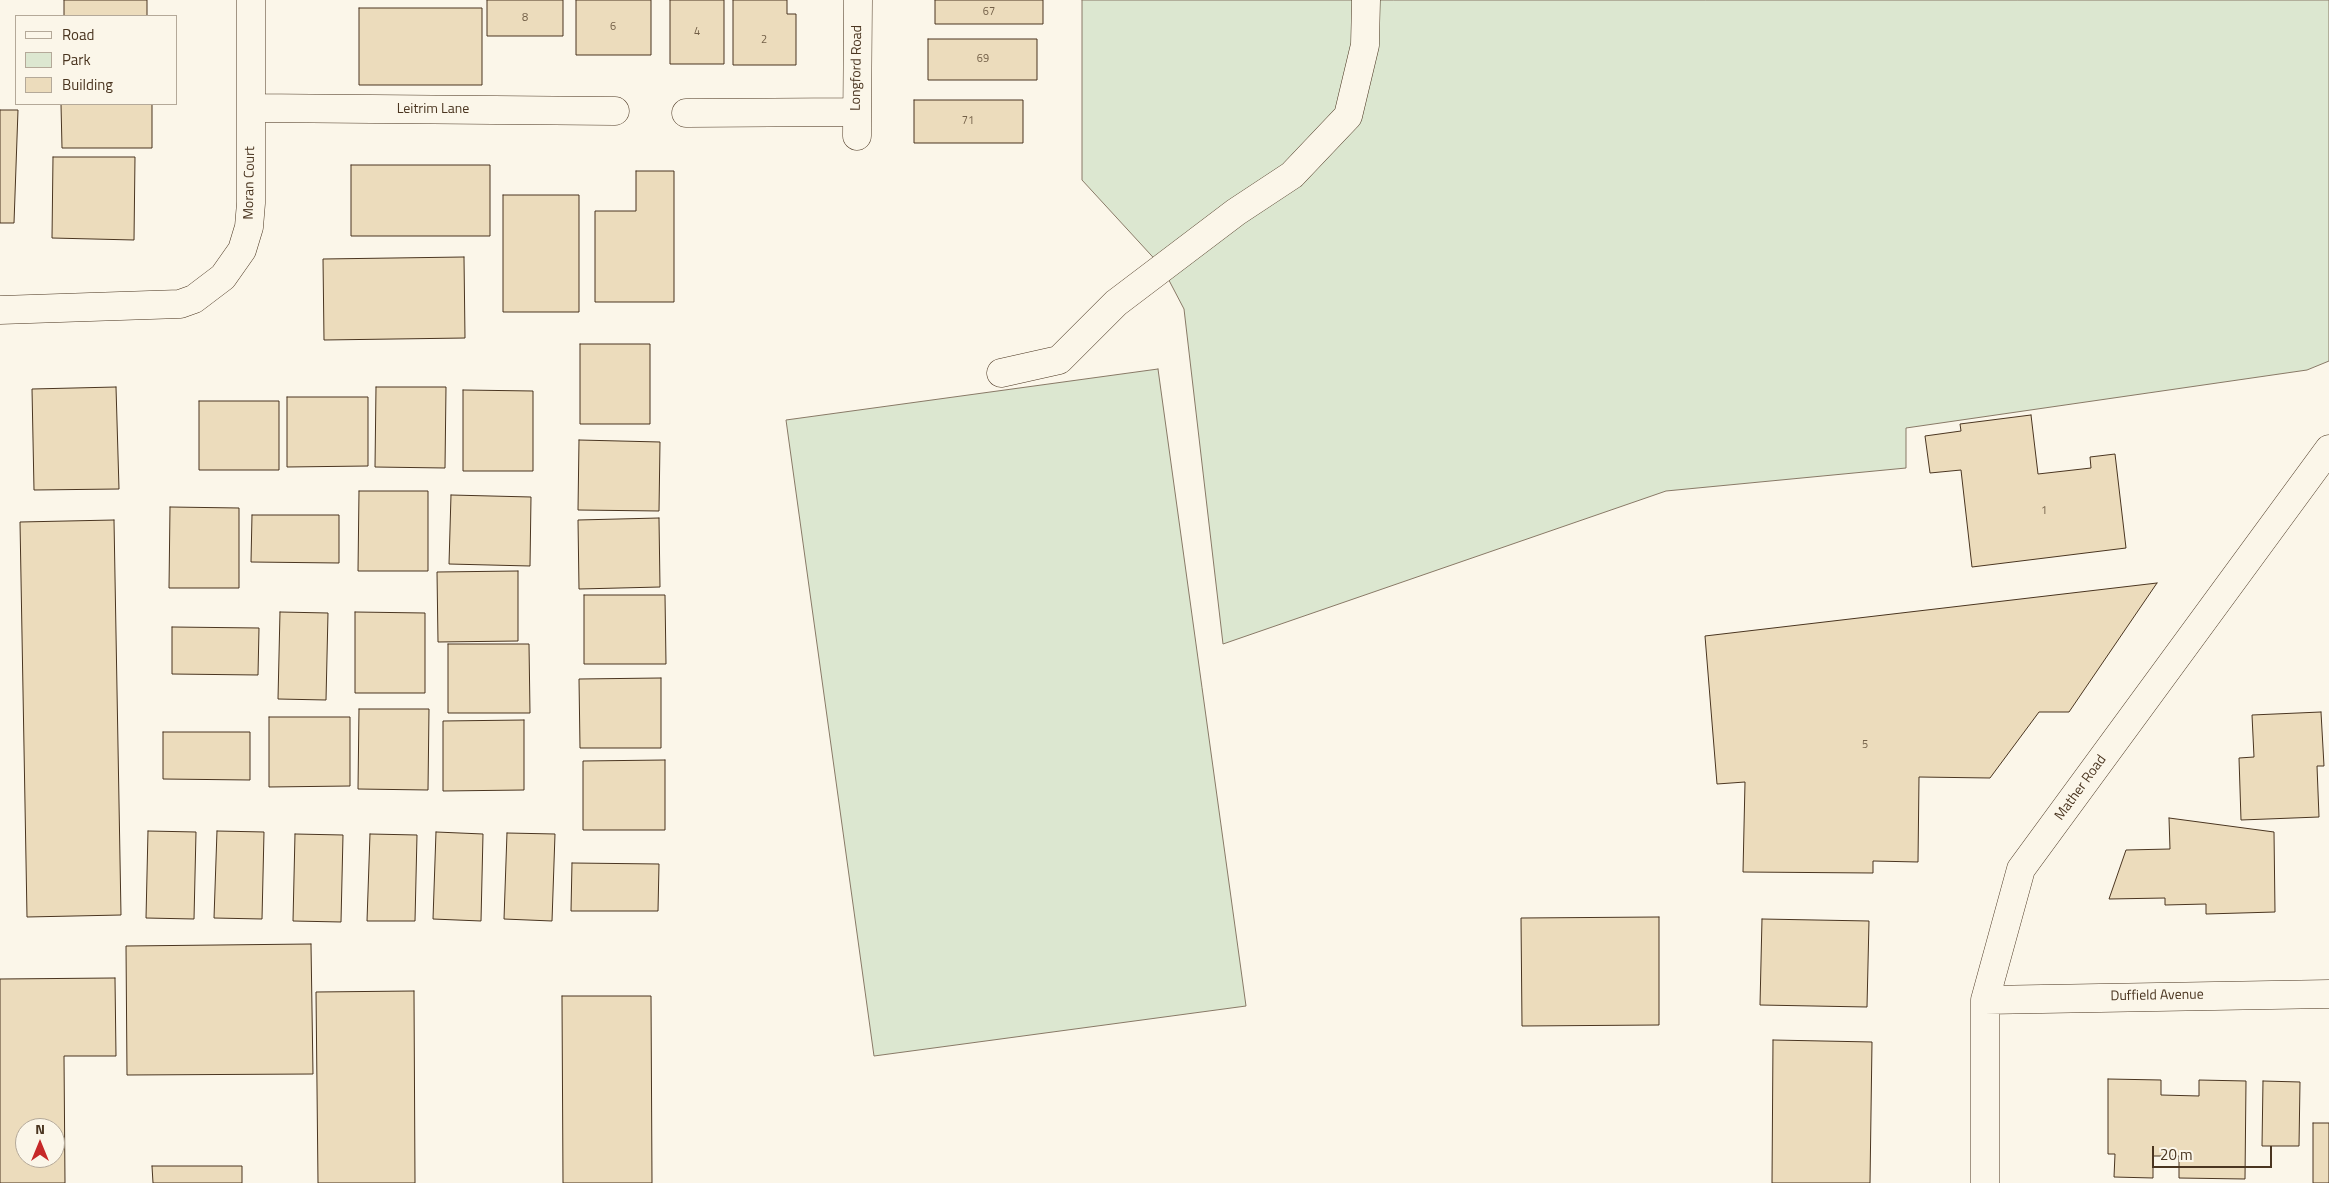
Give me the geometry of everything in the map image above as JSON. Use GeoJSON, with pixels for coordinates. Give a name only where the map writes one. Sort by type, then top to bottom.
{"type":"FeatureCollection","features":[{"type":"Feature","properties":{"kind":"street","name":"Moran Court"},"geometry":{"type":"LineString","coordinates":[[0,310],[180,304],[194,299],[218,282],[238,256],[249,227],[251,202],[251,0]]}},
{"type":"Feature","properties":{"kind":"street","name":"Longford Road"},"geometry":{"type":"LineString","coordinates":[[686,113],[857,124],[858,0]]}},
{"type":"Feature","properties":{"kind":"street"},"geometry":{"type":"LineString","coordinates":[[1001,373],[1059,360],[1123,297],[1236,212],[1292,175],[1348,116],[1365,45],[1366,0]]}},
{"type":"Feature","properties":{"kind":"street","name":"Leitrim Lane"},"geometry":{"type":"LineString","coordinates":[[250,108],[615,111]]}},
{"type":"Feature","properties":{"kind":"street","name":"Mather Road"},"geometry":{"type":"LineString","coordinates":[[1986,1183],[1985,1000],[2022,869],[2329,449]]}},
{"type":"Feature","properties":{"kind":"street","name":"Duffield Avenue"},"geometry":{"type":"LineString","coordinates":[[1985,1000],[2329,994]]}},
{"type":"Feature","properties":{"kind":"green space"},"geometry":{"type":"Polygon","coordinates":[[[1082,0],[2329,0],[2329,361],[2307,370],[1906,428],[1906,468],[1666,491],[1223,644],[1184,309],[1162,267],[1082,180],[1082,0]]]}},
{"type":"Feature","properties":{"kind":"green space"},"geometry":{"type":"Polygon","coordinates":[[[1158,369],[1246,1006],[874,1056],[786,420],[1158,369]]]}},
{"type":"Feature","properties":{"kind":"building"},"geometry":{"type":"Polygon","coordinates":[[[64,0],[147,0],[147,15],[64,15],[64,0]]]}},
{"type":"Feature","properties":{"kind":"building"},"geometry":{"type":"Polygon","coordinates":[[[487,0],[563,0],[563,36],[487,36],[487,0]]]}},
{"type":"Feature","properties":{"kind":"building"},"geometry":{"type":"Polygon","coordinates":[[[576,0],[651,0],[651,55],[576,55],[576,0]]]}},
{"type":"Feature","properties":{"kind":"building"},"geometry":{"type":"Polygon","coordinates":[[[670,0],[724,0],[724,64],[670,64],[670,0]]]}},
{"type":"Feature","properties":{"kind":"building"},"geometry":{"type":"Polygon","coordinates":[[[733,0],[787,0],[787,14],[796,14],[796,65],[733,65],[733,0]]]}},
{"type":"Feature","properties":{"kind":"building"},"geometry":{"type":"Polygon","coordinates":[[[935,0],[1043,0],[1043,24],[935,24],[935,0]]]}},
{"type":"Feature","properties":{"kind":"building"},"geometry":{"type":"Polygon","coordinates":[[[359,8],[482,8],[482,85],[359,85],[359,8]]]}},
{"type":"Feature","properties":{"kind":"building"},"geometry":{"type":"Polygon","coordinates":[[[928,39],[1037,39],[1037,80],[928,80],[928,39]]]}},
{"type":"Feature","properties":{"kind":"building"},"geometry":{"type":"Polygon","coordinates":[[[914,100],[1023,100],[1023,143],[914,143],[914,100]]]}},
{"type":"Feature","properties":{"kind":"building"},"geometry":{"type":"Polygon","coordinates":[[[61,105],[152,105],[152,148],[62,148],[61,105]]]}},
{"type":"Feature","properties":{"kind":"building"},"geometry":{"type":"Polygon","coordinates":[[[0,110],[18,110],[14,223],[0,223],[0,110]]]}},
{"type":"Feature","properties":{"kind":"building"},"geometry":{"type":"Polygon","coordinates":[[[53,157],[135,157],[134,240],[52,238],[53,157]]]}},
{"type":"Feature","properties":{"kind":"building"},"geometry":{"type":"Polygon","coordinates":[[[351,165],[490,165],[490,236],[351,236],[351,165]]]}},
{"type":"Feature","properties":{"kind":"building"},"geometry":{"type":"Polygon","coordinates":[[[636,171],[674,171],[674,302],[595,302],[595,211],[636,211],[636,171]]]}},
{"type":"Feature","properties":{"kind":"building"},"geometry":{"type":"Polygon","coordinates":[[[503,195],[579,195],[579,312],[503,312],[503,195]]]}},
{"type":"Feature","properties":{"kind":"building"},"geometry":{"type":"Polygon","coordinates":[[[464,257],[465,338],[324,340],[323,259],[464,257]]]}},
{"type":"Feature","properties":{"kind":"building"},"geometry":{"type":"Polygon","coordinates":[[[580,344],[650,344],[650,424],[580,424],[580,344]]]}},
{"type":"Feature","properties":{"kind":"building"},"geometry":{"type":"Polygon","coordinates":[[[116,387],[119,489],[34,490],[32,389],[116,387]]]}},
{"type":"Feature","properties":{"kind":"building"},"geometry":{"type":"Polygon","coordinates":[[[376,387],[446,387],[445,468],[375,467],[376,387]]]}},
{"type":"Feature","properties":{"kind":"building"},"geometry":{"type":"Polygon","coordinates":[[[463,390],[533,391],[533,471],[463,471],[463,390]]]}},
{"type":"Feature","properties":{"kind":"building"},"geometry":{"type":"Polygon","coordinates":[[[287,397],[368,397],[368,466],[287,467],[287,397]]]}},
{"type":"Feature","properties":{"kind":"building"},"geometry":{"type":"Polygon","coordinates":[[[199,401],[279,401],[279,470],[199,470],[199,401]]]}},
{"type":"Feature","properties":{"kind":"building"},"geometry":{"type":"Polygon","coordinates":[[[2031,415],[2038,474],[2091,468],[2090,457],[2115,454],[2126,548],[1972,567],[1961,470],[1930,473],[1925,436],[1961,431],[1960,424],[2031,415]]]}},
{"type":"Feature","properties":{"kind":"building"},"geometry":{"type":"Polygon","coordinates":[[[579,440],[660,442],[659,511],[578,510],[579,440]]]}},
{"type":"Feature","properties":{"kind":"building"},"geometry":{"type":"Polygon","coordinates":[[[359,491],[428,491],[428,571],[358,571],[359,491]]]}},
{"type":"Feature","properties":{"kind":"building"},"geometry":{"type":"Polygon","coordinates":[[[451,495],[531,497],[530,566],[449,564],[451,495]]]}},
{"type":"Feature","properties":{"kind":"building"},"geometry":{"type":"Polygon","coordinates":[[[170,507],[239,508],[239,588],[169,588],[170,507]]]}},
{"type":"Feature","properties":{"kind":"building"},"geometry":{"type":"Polygon","coordinates":[[[252,515],[339,515],[339,563],[251,562],[252,515]]]}},
{"type":"Feature","properties":{"kind":"building"},"geometry":{"type":"Polygon","coordinates":[[[659,518],[660,587],[579,589],[578,520],[659,518]]]}},
{"type":"Feature","properties":{"kind":"building"},"geometry":{"type":"Polygon","coordinates":[[[114,520],[121,915],[27,917],[20,522],[114,520]]]}},
{"type":"Feature","properties":{"kind":"building"},"geometry":{"type":"Polygon","coordinates":[[[518,571],[518,641],[438,642],[437,572],[518,571]]]}},
{"type":"Feature","properties":{"kind":"building"},"geometry":{"type":"Polygon","coordinates":[[[2157,583],[2069,712],[2039,712],[1990,778],[1919,777],[1918,862],[1873,861],[1873,873],[1743,872],[1745,782],[1717,784],[1705,636],[2157,583]]]}},
{"type":"Feature","properties":{"kind":"building"},"geometry":{"type":"Polygon","coordinates":[[[584,595],[665,595],[666,664],[584,664],[584,595]]]}},
{"type":"Feature","properties":{"kind":"building"},"geometry":{"type":"Polygon","coordinates":[[[280,612],[328,613],[326,700],[278,699],[280,612]]]}},
{"type":"Feature","properties":{"kind":"building"},"geometry":{"type":"Polygon","coordinates":[[[355,612],[425,613],[425,693],[355,693],[355,612]]]}},
{"type":"Feature","properties":{"kind":"building"},"geometry":{"type":"Polygon","coordinates":[[[172,627],[259,628],[258,675],[172,674],[172,627]]]}},
{"type":"Feature","properties":{"kind":"building"},"geometry":{"type":"Polygon","coordinates":[[[448,644],[529,644],[530,713],[448,713],[448,644]]]}},
{"type":"Feature","properties":{"kind":"building"},"geometry":{"type":"Polygon","coordinates":[[[661,678],[661,748],[580,748],[579,679],[661,678]]]}},
{"type":"Feature","properties":{"kind":"building"},"geometry":{"type":"Polygon","coordinates":[[[359,709],[429,709],[428,790],[358,789],[359,709]]]}},
{"type":"Feature","properties":{"kind":"building"},"geometry":{"type":"Polygon","coordinates":[[[2321,712],[2324,766],[2317,766],[2319,817],[2241,820],[2239,758],[2254,757],[2252,715],[2321,712]]]}},
{"type":"Feature","properties":{"kind":"building"},"geometry":{"type":"Polygon","coordinates":[[[269,717],[350,717],[350,786],[269,787],[269,717]]]}},
{"type":"Feature","properties":{"kind":"building"},"geometry":{"type":"Polygon","coordinates":[[[524,720],[524,790],[443,791],[443,721],[524,720]]]}},
{"type":"Feature","properties":{"kind":"building"},"geometry":{"type":"Polygon","coordinates":[[[163,732],[250,732],[250,780],[163,779],[163,732]]]}},
{"type":"Feature","properties":{"kind":"building"},"geometry":{"type":"Polygon","coordinates":[[[665,760],[665,830],[583,830],[583,761],[665,760]]]}},
{"type":"Feature","properties":{"kind":"building"},"geometry":{"type":"Polygon","coordinates":[[[2169,818],[2274,832],[2275,912],[2206,914],[2206,904],[2165,905],[2165,898],[2109,899],[2126,850],[2170,849],[2169,818]]]}},
{"type":"Feature","properties":{"kind":"building"},"geometry":{"type":"Polygon","coordinates":[[[148,831],[196,832],[194,919],[146,918],[148,831]]]}},
{"type":"Feature","properties":{"kind":"building"},"geometry":{"type":"Polygon","coordinates":[[[217,831],[264,832],[262,919],[214,918],[217,831]]]}},
{"type":"Feature","properties":{"kind":"building"},"geometry":{"type":"Polygon","coordinates":[[[436,832],[483,834],[481,921],[433,919],[436,832]]]}},
{"type":"Feature","properties":{"kind":"building"},"geometry":{"type":"Polygon","coordinates":[[[507,833],[555,834],[552,921],[504,919],[507,833]]]}},
{"type":"Feature","properties":{"kind":"building"},"geometry":{"type":"Polygon","coordinates":[[[295,834],[343,835],[341,922],[293,921],[295,834]]]}},
{"type":"Feature","properties":{"kind":"building"},"geometry":{"type":"Polygon","coordinates":[[[370,834],[417,835],[415,921],[367,921],[370,834]]]}},
{"type":"Feature","properties":{"kind":"building"},"geometry":{"type":"Polygon","coordinates":[[[572,863],[659,864],[658,911],[571,911],[572,863]]]}},
{"type":"Feature","properties":{"kind":"building"},"geometry":{"type":"Polygon","coordinates":[[[1659,917],[1659,1025],[1522,1026],[1521,918],[1659,917]]]}},
{"type":"Feature","properties":{"kind":"building"},"geometry":{"type":"Polygon","coordinates":[[[1762,919],[1869,921],[1867,1007],[1760,1005],[1762,919]]]}},
{"type":"Feature","properties":{"kind":"building"},"geometry":{"type":"Polygon","coordinates":[[[311,944],[313,1074],[127,1075],[126,946],[311,944]]]}},
{"type":"Feature","properties":{"kind":"building"},"geometry":{"type":"Polygon","coordinates":[[[115,978],[116,1056],[64,1056],[64,1118],[15,1118],[15,1168],[65,1168],[65,1183],[0,1183],[0,979],[115,978]]]}},
{"type":"Feature","properties":{"kind":"building"},"geometry":{"type":"Polygon","coordinates":[[[414,991],[415,1183],[318,1183],[316,992],[414,991]]]}},
{"type":"Feature","properties":{"kind":"building"},"geometry":{"type":"Polygon","coordinates":[[[562,996],[651,996],[652,1183],[563,1183],[562,996]]]}},
{"type":"Feature","properties":{"kind":"building"},"geometry":{"type":"Polygon","coordinates":[[[1773,1040],[1872,1042],[1870,1183],[1772,1183],[1773,1040]]]}},
{"type":"Feature","properties":{"kind":"building"},"geometry":{"type":"Polygon","coordinates":[[[2108,1079],[2161,1080],[2161,1095],[2199,1096],[2199,1080],[2246,1081],[2245,1179],[2179,1178],[2179,1156],[2153,1156],[2153,1178],[2114,1177],[2115,1154],[2108,1154],[2108,1079]]]}},
{"type":"Feature","properties":{"kind":"building"},"geometry":{"type":"Polygon","coordinates":[[[2263,1081],[2300,1082],[2299,1146],[2262,1146],[2263,1081]]]}},
{"type":"Feature","properties":{"kind":"building"},"geometry":{"type":"Polygon","coordinates":[[[2313,1123],[2329,1123],[2329,1183],[2313,1183],[2313,1123]]]}},
{"type":"Feature","properties":{"kind":"building"},"geometry":{"type":"Polygon","coordinates":[[[152,1166],[242,1166],[242,1183],[153,1183],[152,1166]]]}}]}
